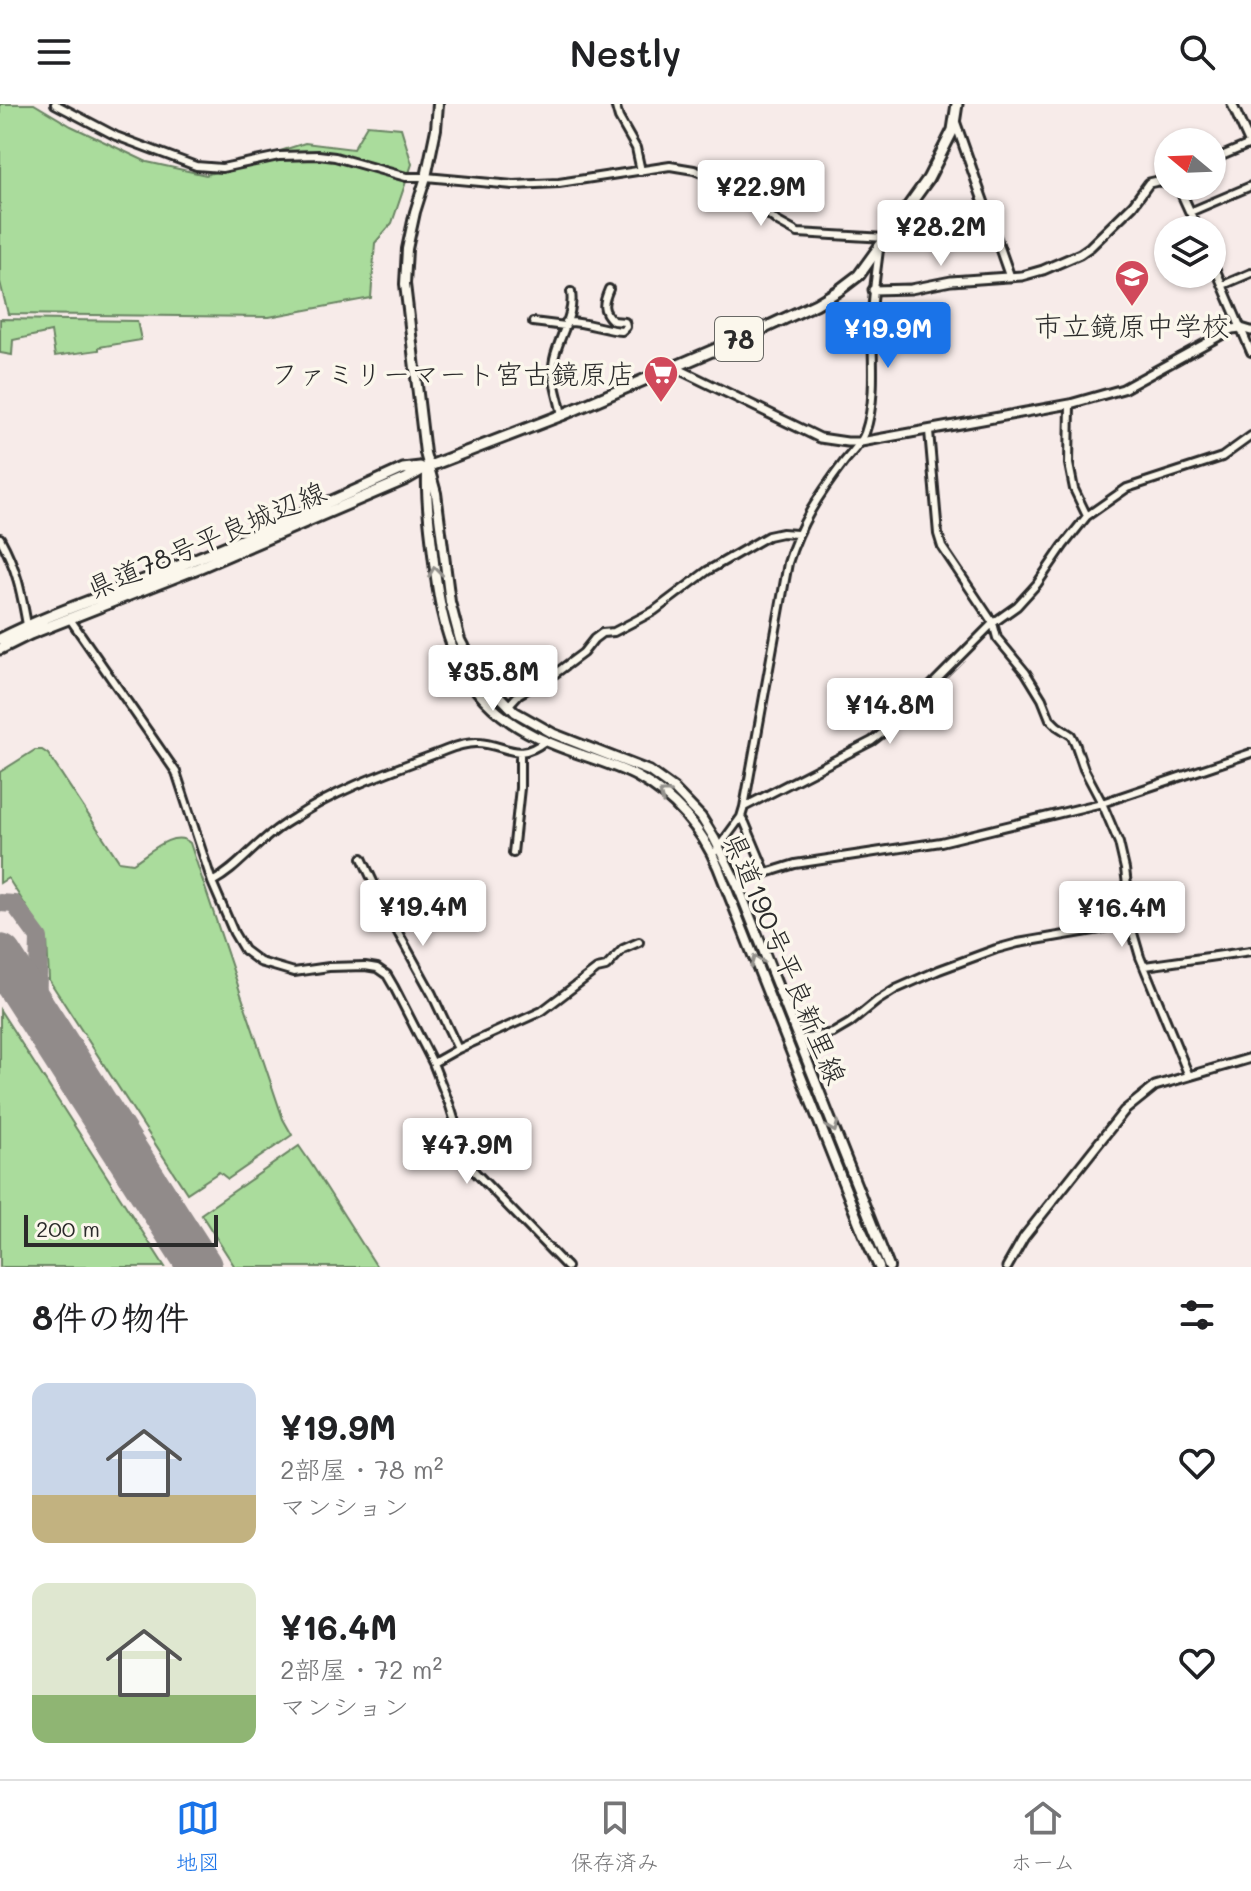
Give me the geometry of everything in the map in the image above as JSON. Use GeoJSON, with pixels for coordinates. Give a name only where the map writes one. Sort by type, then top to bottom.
{"type":"FeatureCollection","features":[{"type":"Feature","properties":{"kind":"main road"},"geometry":{"type":"LineString","coordinates":[[427,467],[405,284],[410,232],[426,177],[438,104]]}},
{"type":"Feature","properties":{"kind":"main road","name":"県道78号平良城辺線"},"geometry":{"type":"LineString","coordinates":[[0,649],[30,634],[198,568],[406,479],[427,467],[562,415],[756,332],[838,291],[859,275],[928,179],[953,130],[957,104]]}},
{"type":"Feature","properties":{"kind":"main road","name":"県道78号平良城辺線"},"geometry":{"type":"LineString","coordinates":[[0,639],[27,625],[296,518],[403,469],[427,467]]}},
{"type":"Feature","properties":{"kind":"main road","name":"県道190号平良新里線"},"geometry":{"type":"LineString","coordinates":[[427,467],[436,493],[450,602],[460,640],[477,673],[508,706],[540,727],[656,776],[685,798],[701,817],[879,1267]]}},
{"type":"Feature","properties":{"kind":"main road","name":"県道190号平良新里線"},"geometry":{"type":"LineString","coordinates":[[427,467],[427,497],[436,579],[445,629],[462,669],[493,708],[522,729],[545,741],[623,770],[655,788],[673,801],[716,851],[737,884],[889,1267]]}},
{"type":"Feature","properties":{"kind":"street"},"geometry":{"type":"LineString","coordinates":[[55,104],[116,136],[196,166],[222,168],[279,156],[318,155],[406,177],[513,185],[542,185],[670,166],[694,170],[721,180],[798,233],[883,242],[873,290],[872,401],[866,432],[804,519],[797,534],[788,563],[744,807],[741,817],[716,851]]}},
{"type":"Feature","properties":{"kind":"street"},"geometry":{"type":"LineString","coordinates":[[615,104],[619,118],[636,148],[641,171]]}},
{"type":"Feature","properties":{"kind":"street"},"geometry":{"type":"LineString","coordinates":[[1226,154],[1250,145],[1232,104]]}},
{"type":"Feature","properties":{"kind":"street"},"geometry":{"type":"LineString","coordinates":[[955,120],[1010,277]]}},
{"type":"Feature","properties":{"kind":"street"},"geometry":{"type":"LineString","coordinates":[[873,290],[911,289],[1043,270],[1080,254],[1133,205],[1149,183],[1154,182]]}},
{"type":"Feature","properties":{"kind":"street"},"geometry":{"type":"LineString","coordinates":[[1190,212],[1251,186]]}},
{"type":"Feature","properties":{"kind":"street"},"geometry":{"type":"LineString","coordinates":[[1185,200],[1192,216]]}},
{"type":"Feature","properties":{"kind":"street"},"geometry":{"type":"LineString","coordinates":[[1226,284],[1251,273]]}},
{"type":"Feature","properties":{"kind":"street"},"geometry":{"type":"LineString","coordinates":[[1224,288],[1251,352]]}},
{"type":"Feature","properties":{"kind":"street"},"geometry":{"type":"LineString","coordinates":[[533,322],[566,324],[579,321],[622,331],[626,327],[625,322],[613,321],[604,310],[609,289]]}},
{"type":"Feature","properties":{"kind":"street"},"geometry":{"type":"LineString","coordinates":[[562,415],[553,361],[573,304],[571,292]]}},
{"type":"Feature","properties":{"kind":"street"},"geometry":{"type":"LineString","coordinates":[[597,327],[604,310]]}},
{"type":"Feature","properties":{"kind":"street"},"geometry":{"type":"LineString","coordinates":[[674,367],[820,438],[861,442],[1070,404],[1123,389],[1232,329],[1251,331]]}},
{"type":"Feature","properties":{"kind":"street"},"geometry":{"type":"LineString","coordinates":[[1070,404],[1069,464],[1074,489],[1087,516]]}},
{"type":"Feature","properties":{"kind":"street"},"geometry":{"type":"LineString","coordinates":[[929,431],[938,534],[942,547],[993,623],[997,638],[1026,673],[1050,719],[1071,735],[1123,856],[1133,933],[1140,957],[1189,1076]]}},
{"type":"Feature","properties":{"kind":"street"},"geometry":{"type":"LineString","coordinates":[[744,807],[872,741],[993,623],[1017,606],[1087,516],[1127,488],[1222,457],[1251,436]]}},
{"type":"Feature","properties":{"kind":"street"},"geometry":{"type":"LineString","coordinates":[[508,706],[519,694],[583,653],[602,633],[614,632],[654,611],[707,571],[768,536],[797,534]]}},
{"type":"Feature","properties":{"kind":"street"},"geometry":{"type":"LineString","coordinates":[[0,538],[17,575],[27,625]]}},
{"type":"Feature","properties":{"kind":"street"},"geometry":{"type":"LineString","coordinates":[[70,619],[176,772],[212,882],[244,950],[260,962],[294,972],[365,966],[377,968],[387,975],[433,1063],[474,1171],[567,1267]]}},
{"type":"Feature","properties":{"kind":"street"},"geometry":{"type":"LineString","coordinates":[[212,882],[226,875],[263,840],[295,817],[369,779],[461,744],[478,743],[520,752],[533,750],[545,741]]}},
{"type":"Feature","properties":{"kind":"street"},"geometry":{"type":"LineString","coordinates":[[513,853],[520,788],[520,752]]}},
{"type":"Feature","properties":{"kind":"street"},"geometry":{"type":"LineString","coordinates":[[737,884],[795,864],[941,842],[1102,803],[1251,753]]}},
{"type":"Feature","properties":{"kind":"street"},"geometry":{"type":"LineString","coordinates":[[741,817],[766,873]]}},
{"type":"Feature","properties":{"kind":"street"},"geometry":{"type":"LineString","coordinates":[[362,858],[458,1049]]}},
{"type":"Feature","properties":{"kind":"street"},"geometry":{"type":"LineString","coordinates":[[798,1040],[833,1033],[896,989],[996,949],[1133,923]]}},
{"type":"Feature","properties":{"kind":"street"},"geometry":{"type":"LineString","coordinates":[[433,1063],[542,1011],[597,969],[606,967],[623,949],[639,942]]}},
{"type":"Feature","properties":{"kind":"street"},"geometry":{"type":"LineString","coordinates":[[1145,966],[1251,951]]}},
{"type":"Feature","properties":{"kind":"street"},"geometry":{"type":"LineString","coordinates":[[1007,1267],[1024,1237],[1124,1111],[1155,1086],[1251,1058]]}},
{"type":"Feature","properties":{"kind":"green space"},"geometry":{"type":"Polygon","coordinates":[[[0,104],[34,104],[71,126],[147,162],[206,175],[305,143],[353,149],[367,125],[401,128],[412,164],[392,223],[375,243],[371,298],[269,317],[8,314],[0,282],[0,104]]]}},
{"type":"Feature","properties":{"kind":"green space"},"geometry":{"type":"Polygon","coordinates":[[[0,319],[137,321],[141,340],[55,356],[51,332],[13,340],[12,355],[0,353],[0,319]]]}},
{"type":"Feature","properties":{"kind":"green space"},"geometry":{"type":"Polygon","coordinates":[[[35,750],[48,754],[119,861],[133,863],[169,840],[184,839],[190,843],[283,1119],[292,1135],[228,1179],[219,1172],[187,1193],[49,980],[47,939],[8,878],[0,883],[0,772],[35,750]]]}},
{"type":"Feature","properties":{"kind":"green space"},"geometry":{"type":"Polygon","coordinates":[[[0,1010],[165,1267],[0,1267],[0,1010]]]}},
{"type":"Feature","properties":{"kind":"green space"},"geometry":{"type":"Polygon","coordinates":[[[299,1146],[377,1267],[235,1267],[201,1214],[299,1146]]]}},
{"type":"Feature","properties":{"kind":"taxiway"},"geometry":{"type":"LineString","coordinates":[[0,903],[14,904],[39,938],[37,1013]]}},
{"type":"Feature","properties":{"kind":"runway"},"geometry":{"type":"LineString","coordinates":[[0,956],[200,1267]]}},
{"type":"Feature","properties":{"kind":"place","name":"市立鏡原中学校"},"geometry":{"type":"Point","coordinates":[1132,308]}},
{"type":"Feature","properties":{"kind":"place","name":"ファミリーマート宮古鏡原店"},"geometry":{"type":"Point","coordinates":[661,404]}}]}
